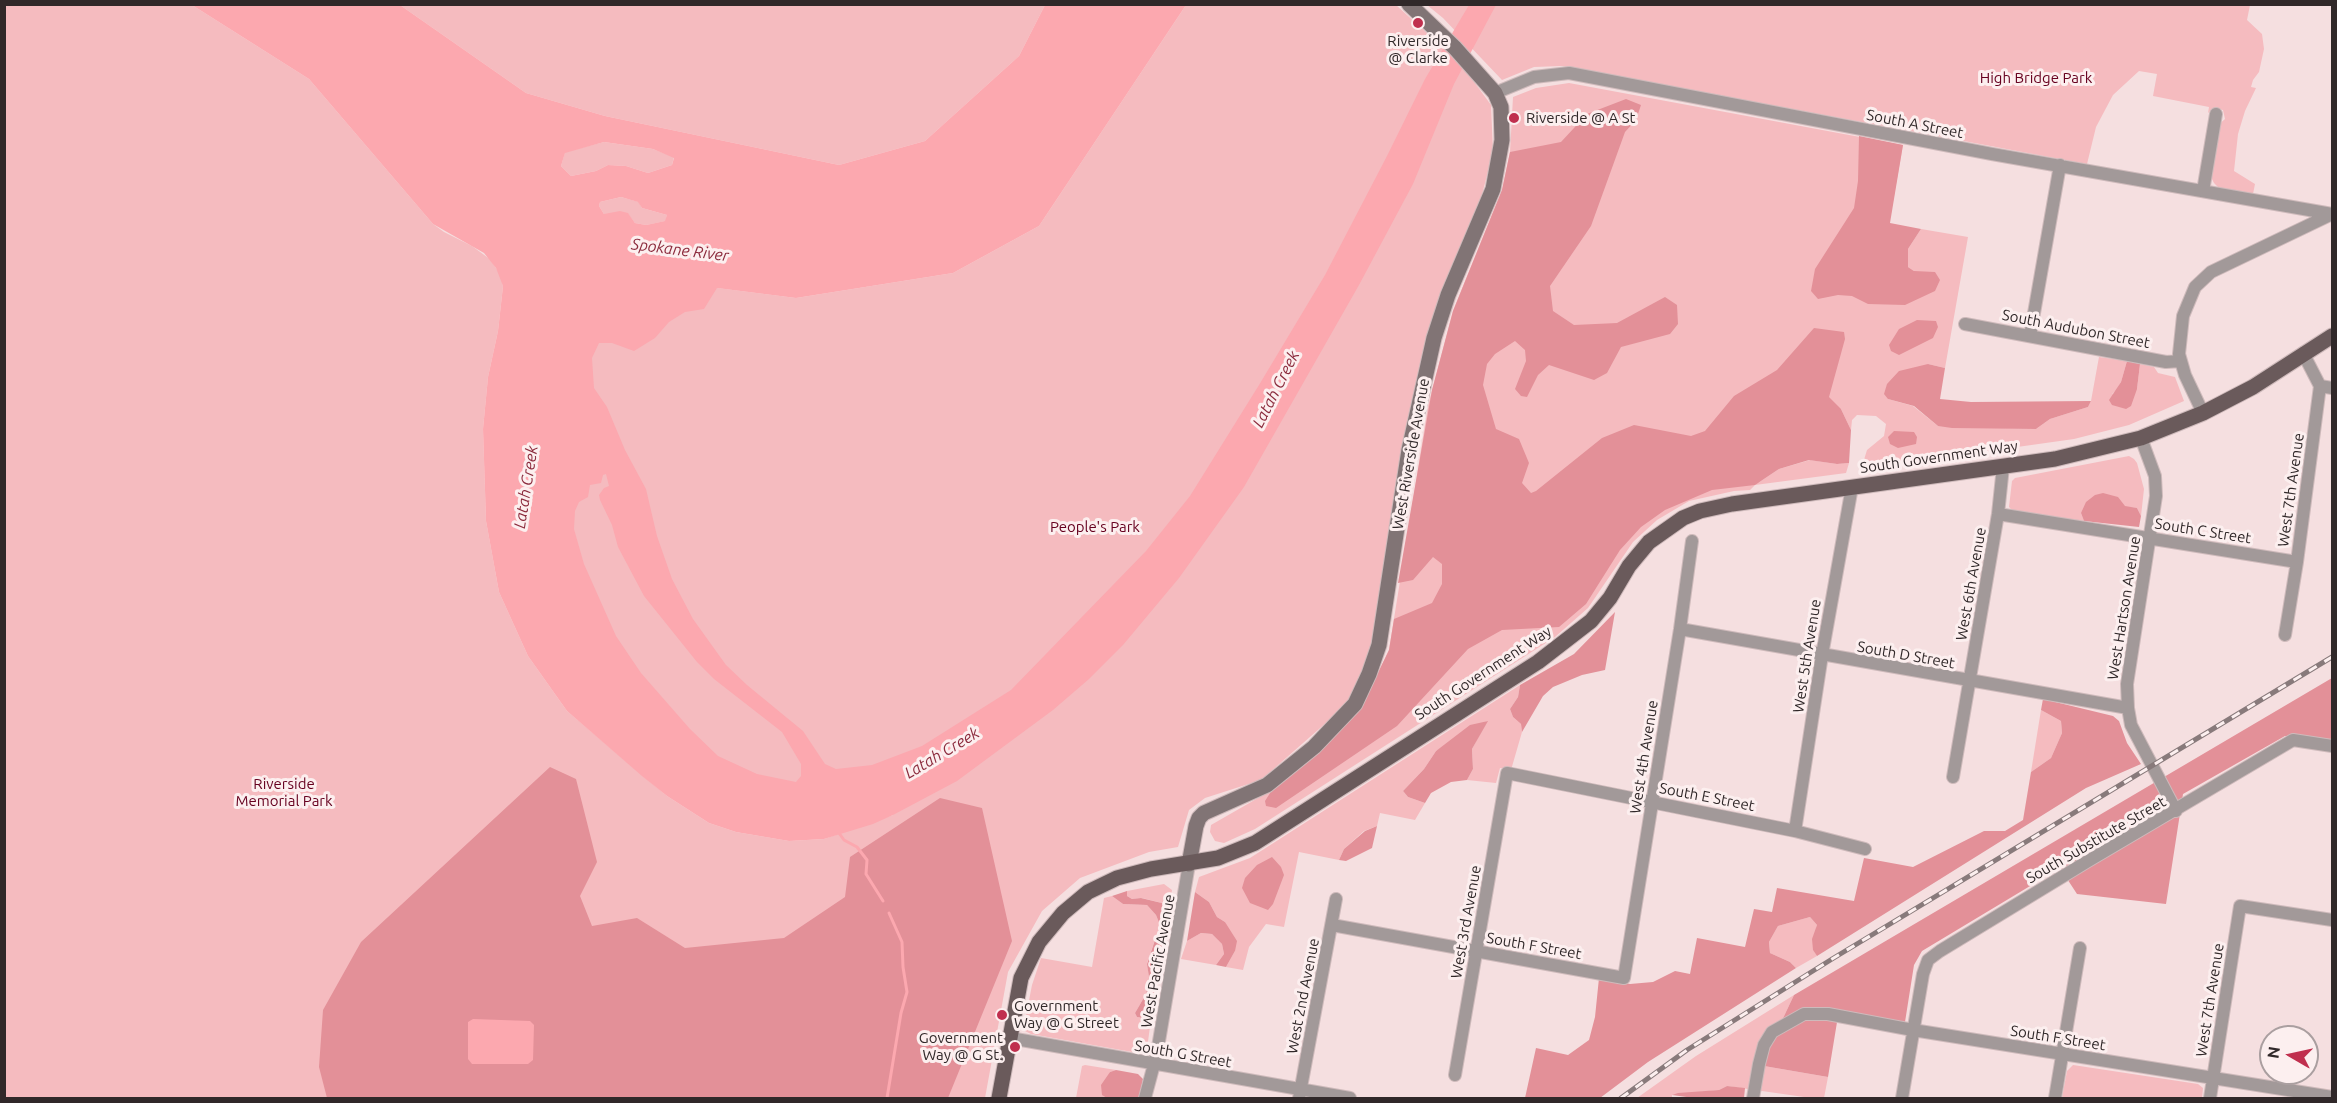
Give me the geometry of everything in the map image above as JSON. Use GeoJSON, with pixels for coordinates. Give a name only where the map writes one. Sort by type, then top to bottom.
{"type":"FeatureCollection","features":[{"type":"Feature","properties":{"kind":"main road","name":"West Riverside Avenue"},"geometry":{"type":"LineString","coordinates":[[1190,864],[1199,818],[1204,813],[1267,785],[1291,768],[1355,704],[1370,674],[1379,645],[1409,450],[1434,338],[1448,295],[1484,214],[1497,172],[1502,123],[1501,107],[1495,93],[1481,75],[1409,4]]}},
{"type":"Feature","properties":{"kind":"main road","name":"South Government Way"},"geometry":{"type":"LineString","coordinates":[[999,1098],[1021,978],[1040,942],[1063,913],[1088,892],[1117,878],[1151,869],[1218,858],[1255,843],[1538,662],[1591,621],[1610,598],[1629,566],[1649,542],[1683,518],[1700,511],[1732,504],[2078,454],[2141,438],[2203,412],[2253,387],[2302,353],[2332,336]]}},
{"type":"Feature","properties":{"kind":"street","name":"South A Street"},"geometry":{"type":"LineString","coordinates":[[1495,93],[1534,77],[1569,73],[2332,214]]}},
{"type":"Feature","properties":{"kind":"street"},"geometry":{"type":"LineString","coordinates":[[2203,191],[2216,114]]}},
{"type":"Feature","properties":{"kind":"street"},"geometry":{"type":"LineString","coordinates":[[2030,336],[2060,165]]}},
{"type":"Feature","properties":{"kind":"street"},"geometry":{"type":"LineString","coordinates":[[2203,412],[2181,362],[2179,340],[2183,316],[2190,295],[2201,279],[2211,272],[2332,214]]}},
{"type":"Feature","properties":{"kind":"street","name":"South Audubon Street"},"geometry":{"type":"LineString","coordinates":[[1965,324],[2166,362],[2181,362]]}},
{"type":"Feature","properties":{"kind":"street","name":"West 7th Avenue"},"geometry":{"type":"LineString","coordinates":[[2285,635],[2326,387],[2302,353]]}},
{"type":"Feature","properties":{"kind":"street","name":"West Hartson Avenue"},"geometry":{"type":"LineString","coordinates":[[2141,438],[2156,476],[2156,496],[2127,684],[2128,708],[2131,725],[2176,811]]}},
{"type":"Feature","properties":{"kind":"street","name":"West 6th Avenue"},"geometry":{"type":"LineString","coordinates":[[1953,777],[1998,514],[2003,466]]}},
{"type":"Feature","properties":{"kind":"street","name":"West 5th Avenue"},"geometry":{"type":"LineString","coordinates":[[1795,831],[1822,655],[1852,487]]}},
{"type":"Feature","properties":{"kind":"street","name":"South C Street"},"geometry":{"type":"LineString","coordinates":[[1998,514],[2297,562]]}},
{"type":"Feature","properties":{"kind":"street","name":"West 4th Avenue"},"geometry":{"type":"LineString","coordinates":[[1624,978],[1692,541]]}},
{"type":"Feature","properties":{"kind":"street","name":"South D Street"},"geometry":{"type":"LineString","coordinates":[[1680,629],[1969,682],[2128,708]]}},
{"type":"Feature","properties":{"kind":"street","name":"South Substitute Street"},"geometry":{"type":"LineString","coordinates":[[1913,1030],[1923,974],[1928,960],[1940,951],[2293,741],[2332,746]]}},
{"type":"Feature","properties":{"kind":"street","name":"South E Street"},"geometry":{"type":"LineString","coordinates":[[1507,773],[1795,831],[1865,849]]}},
{"type":"Feature","properties":{"kind":"street","name":"West 3rd Avenue"},"geometry":{"type":"LineString","coordinates":[[1455,1075],[1507,773]]}},
{"type":"Feature","properties":{"kind":"street","name":"West Pacific Avenue"},"geometry":{"type":"LineString","coordinates":[[1145,1098],[1154,1064],[1190,864]]}},
{"type":"Feature","properties":{"kind":"street","name":"West 2nd Avenue"},"geometry":{"type":"LineString","coordinates":[[1300,1094],[1336,899]]}},
{"type":"Feature","properties":{"kind":"street","name":"West 7th Avenue"},"geometry":{"type":"LineString","coordinates":[[2210,1098],[2240,906],[2332,920]]}},
{"type":"Feature","properties":{"kind":"street","name":"South F Street"},"geometry":{"type":"LineString","coordinates":[[1332,925],[1624,978]]}},
{"type":"Feature","properties":{"kind":"street"},"geometry":{"type":"LineString","coordinates":[[2055,1098],[2080,948]]}},
{"type":"Feature","properties":{"kind":"street","name":"South F Street"},"geometry":{"type":"LineString","coordinates":[[1753,1098],[1764,1045],[1772,1032],[1804,1014],[1828,1014],[2062,1055],[2332,1097]]}},
{"type":"Feature","properties":{"kind":"street"},"geometry":{"type":"LineString","coordinates":[[1902,1098],[1913,1030]]}},
{"type":"Feature","properties":{"kind":"street","name":"South G Street"},"geometry":{"type":"LineString","coordinates":[[1010,1038],[1300,1094],[1350,1098]]}},
{"type":"Feature","properties":{"kind":"green space"},"geometry":{"type":"Polygon","coordinates":[[[5,5],[192,5],[309,79],[433,224],[472,246],[491,260],[501,276],[503,286],[498,331],[488,377],[483,429],[486,521],[499,592],[528,656],[567,711],[667,796],[709,823],[736,832],[789,841],[824,839],[893,815],[899,783],[833,818],[774,816],[710,799],[622,746],[552,671],[525,611],[517,523],[540,411],[545,266],[796,298],[953,273],[1039,226],[1186,5],[1396,5],[1461,64],[1491,105],[1493,152],[1477,214],[1435,312],[1403,453],[1372,647],[1352,700],[1261,780],[1205,798],[1189,810],[1178,847],[1149,852],[1080,878],[1042,911],[1008,972],[985,1098],[5,1098],[5,5]],[[461,1012],[460,1071],[543,1072],[544,1013],[461,1012]]]}},
{"type":"Feature","properties":{"kind":"green space"},"geometry":{"type":"Polygon","coordinates":[[[400,5],[1045,5],[1019,56],[925,141],[839,165],[605,116],[526,93],[400,5]]]}},
{"type":"Feature","properties":{"kind":"green space","name":"High Bridge Park"},"geometry":{"type":"Polygon","coordinates":[[[1427,5],[2250,5],[2247,20],[2262,34],[2264,49],[2259,72],[2251,87],[2256,88],[2245,111],[2238,134],[2234,171],[2255,184],[2253,194],[2219,188],[2211,177],[2216,127],[2225,119],[2223,110],[2213,108],[2208,113],[2209,107],[2153,96],[2157,74],[2139,71],[2113,95],[2096,127],[2087,164],[1562,66],[1534,67],[1502,80],[1443,18],[1427,5]]]}},
{"type":"Feature","properties":{"kind":"green space"},"geometry":{"type":"Polygon","coordinates":[[[1569,83],[1903,145],[1875,304],[1914,271],[1908,267],[1908,249],[1921,229],[1968,237],[1945,368],[1928,364],[1888,399],[1913,406],[1938,426],[2036,429],[2050,419],[2088,407],[2099,357],[2127,361],[2121,382],[2112,394],[2137,389],[2140,364],[2154,367],[2158,373],[2175,377],[2184,401],[2129,425],[2074,439],[1868,468],[1863,463],[1867,450],[1884,436],[1886,424],[1876,416],[1857,415],[1852,420],[1851,430],[1841,409],[1758,483],[1779,469],[1810,460],[1837,464],[1849,463],[1846,473],[1755,485],[1750,490],[1734,491],[1689,501],[1657,520],[1633,542],[1588,608],[1555,637],[1255,829],[1224,843],[1215,841],[1210,832],[1211,825],[1272,790],[1362,706],[1389,650],[1428,406],[1453,311],[1502,190],[1510,152],[1513,97],[1536,88],[1569,83]]]}},
{"type":"Feature","properties":{"kind":"green space"},"geometry":{"type":"Polygon","coordinates":[[[604,142],[653,149],[674,157],[672,165],[648,173],[626,166],[608,165],[596,171],[571,176],[561,166],[565,152],[604,142]]]}},
{"type":"Feature","properties":{"kind":"green space"},"geometry":{"type":"Polygon","coordinates":[[[621,197],[639,202],[642,208],[667,215],[666,221],[646,225],[635,223],[628,214],[604,214],[599,206],[600,202],[621,197]]]}},
{"type":"Feature","properties":{"kind":"green space"},"geometry":{"type":"Polygon","coordinates":[[[2129,456],[2137,463],[2144,489],[2141,516],[2137,508],[2125,507],[2121,503],[2081,513],[2084,521],[2014,512],[2009,507],[2012,481],[2015,478],[2129,456]]]}},
{"type":"Feature","properties":{"kind":"green space"},"geometry":{"type":"Polygon","coordinates":[[[1520,685],[1518,697],[1510,709],[1513,717],[1521,724],[1522,732],[1511,770],[1500,768],[1496,783],[1467,780],[1473,769],[1472,749],[1487,721],[1436,751],[1424,769],[1403,791],[1408,797],[1425,803],[1415,820],[1380,813],[1377,826],[1364,831],[1344,849],[1339,860],[1299,852],[1284,927],[1266,924],[1249,947],[1243,970],[1226,967],[1235,951],[1225,922],[1217,917],[1209,902],[1195,892],[1199,877],[1250,858],[1520,685]]]}},
{"type":"Feature","properties":{"kind":"green space"},"geometry":{"type":"Polygon","coordinates":[[[2041,710],[2061,721],[2062,733],[2051,758],[2031,772],[2041,710]]]}},
{"type":"Feature","properties":{"kind":"green space"},"geometry":{"type":"Polygon","coordinates":[[[1164,884],[1172,890],[1170,905],[1142,898],[1132,899],[1127,896],[1127,891],[1164,884]]]}},
{"type":"Feature","properties":{"kind":"green space"},"geometry":{"type":"Polygon","coordinates":[[[1112,896],[1123,904],[1147,905],[1156,915],[1160,925],[1147,963],[1149,977],[1146,994],[1135,1013],[1137,1017],[1151,1019],[1147,1049],[1138,1053],[1025,1031],[1032,985],[1041,958],[1092,967],[1104,898],[1112,896]]]}},
{"type":"Feature","properties":{"kind":"green space"},"geometry":{"type":"Polygon","coordinates":[[[1810,917],[1817,925],[1813,949],[1817,956],[1796,968],[1790,962],[1770,953],[1769,942],[1778,926],[1810,917]]]}},
{"type":"Feature","properties":{"kind":"green space"},"geometry":{"type":"Polygon","coordinates":[[[1201,933],[1212,934],[1222,944],[1224,954],[1216,965],[1181,959],[1187,941],[1201,933]]]}},
{"type":"Feature","properties":{"kind":"green space"},"geometry":{"type":"Polygon","coordinates":[[[1794,995],[1768,1050],[1764,1066],[1828,1077],[1824,1098],[1727,1086],[1719,1090],[1672,1095],[1672,1098],[1637,1098],[1696,1056],[1794,995]]]}},
{"type":"Feature","properties":{"kind":"green space"},"geometry":{"type":"Polygon","coordinates":[[[2073,1065],[2198,1084],[2203,1088],[2202,1098],[2062,1098],[2067,1071],[2073,1065]]]}},
{"type":"Feature","properties":{"kind":"green space"},"geometry":{"type":"Polygon","coordinates":[[[1082,1066],[1116,1070],[1110,1072],[1102,1094],[1107,1098],[1076,1098],[1082,1066]]]}},
{"type":"Feature","properties":{"kind":"shaded area"},"geometry":{"type":"Polygon","coordinates":[[[1626,99],[1641,105],[1636,120],[1625,132],[1591,226],[1550,286],[1553,311],[1574,325],[1617,323],[1665,297],[1677,305],[1678,324],[1670,334],[1621,347],[1607,373],[1594,380],[1549,365],[1538,375],[1527,397],[1521,396],[1515,389],[1526,361],[1525,350],[1515,341],[1495,354],[1487,364],[1483,385],[1496,429],[1519,439],[1529,463],[1522,483],[1531,493],[1536,491],[1602,438],[1634,425],[1691,436],[1705,431],[1734,396],[1777,370],[1814,328],[1844,332],[1845,339],[1829,397],[1841,409],[1851,430],[1849,463],[1837,464],[1809,460],[1779,469],[1755,485],[1712,490],[1665,510],[1641,527],[1620,550],[1586,604],[1559,627],[1502,630],[1468,649],[1397,726],[1276,808],[1266,806],[1265,801],[1272,790],[1362,706],[1389,650],[1394,619],[1432,603],[1442,584],[1442,564],[1433,557],[1413,580],[1398,583],[1432,390],[1453,311],[1502,190],[1510,152],[1561,142],[1587,114],[1626,99]]]}},
{"type":"Feature","properties":{"kind":"shaded area"},"geometry":{"type":"Polygon","coordinates":[[[1859,136],[1903,145],[1890,223],[1921,229],[1908,249],[1908,267],[1914,271],[1935,272],[1940,280],[1935,291],[1905,305],[1868,304],[1852,296],[1838,295],[1818,299],[1811,291],[1815,269],[1854,208],[1858,181],[1859,136]]]}},
{"type":"Feature","properties":{"kind":"shaded area"},"geometry":{"type":"Polygon","coordinates":[[[1917,320],[1936,321],[1938,327],[1933,338],[1899,355],[1891,351],[1889,345],[1899,329],[1917,320]]]}},
{"type":"Feature","properties":{"kind":"shaded area"},"geometry":{"type":"Polygon","coordinates":[[[2127,361],[2140,364],[2137,389],[2131,406],[2126,409],[2112,405],[2109,400],[2121,382],[2127,361]]]}},
{"type":"Feature","properties":{"kind":"shaded area"},"geometry":{"type":"Polygon","coordinates":[[[1928,364],[1945,368],[1940,399],[1971,402],[2091,401],[2088,407],[2050,419],[2036,429],[1938,426],[1914,406],[1888,399],[1884,394],[1887,384],[1899,371],[1928,364]]]}},
{"type":"Feature","properties":{"kind":"shaded area"},"geometry":{"type":"Polygon","coordinates":[[[1894,431],[1914,432],[1917,437],[1916,444],[1898,448],[1890,444],[1888,437],[1894,431]]]}},
{"type":"Feature","properties":{"kind":"shaded area"},"geometry":{"type":"Polygon","coordinates":[[[2103,493],[2118,497],[2125,506],[2137,508],[2141,516],[2139,527],[2084,521],[2081,513],[2086,502],[2095,495],[2103,493]]]}},
{"type":"Feature","properties":{"kind":"shaded area"},"geometry":{"type":"Polygon","coordinates":[[[1615,612],[1605,670],[1582,675],[1553,687],[1543,696],[1522,732],[1521,724],[1513,717],[1510,709],[1518,697],[1520,685],[1574,654],[1615,612]]]}},
{"type":"Feature","properties":{"kind":"shaded area"},"geometry":{"type":"Polygon","coordinates":[[[2332,678],[2332,741],[2285,736],[2183,794],[2166,904],[2077,894],[2060,868],[1922,951],[1914,965],[1905,1022],[1839,1010],[1828,1077],[1764,1066],[1768,1050],[1794,995],[2332,678]]]}},
{"type":"Feature","properties":{"kind":"shaded area"},"geometry":{"type":"Polygon","coordinates":[[[2043,699],[2113,716],[2119,721],[2127,743],[2141,764],[2086,788],[1817,956],[1813,950],[1812,939],[1817,925],[1810,917],[1778,926],[1769,942],[1770,953],[1790,962],[1796,968],[1648,1062],[1600,1098],[1525,1098],[1536,1048],[1568,1055],[1589,1040],[1595,1017],[1599,978],[1630,984],[1653,982],[1675,971],[1690,974],[1697,938],[1745,947],[1754,909],[1772,912],[1777,888],[1854,901],[1864,858],[1913,867],[1984,831],[2005,831],[2023,820],[2031,772],[2051,758],[2062,733],[2061,721],[2041,710],[2043,699]]]}},
{"type":"Feature","properties":{"kind":"shaded area"},"geometry":{"type":"Polygon","coordinates":[[[1488,721],[1472,749],[1473,769],[1467,780],[1451,782],[1431,793],[1425,803],[1408,797],[1403,791],[1424,769],[1436,751],[1470,725],[1488,721]]]}},
{"type":"Feature","properties":{"kind":"shaded area"},"geometry":{"type":"Polygon","coordinates":[[[550,767],[576,779],[597,862],[580,896],[592,926],[637,918],[685,948],[784,938],[845,897],[850,857],[940,798],[982,808],[1012,941],[948,1098],[327,1098],[319,1067],[323,1010],[361,942],[550,767]]]}},
{"type":"Feature","properties":{"kind":"shaded area"},"geometry":{"type":"Polygon","coordinates":[[[1377,826],[1372,848],[1346,861],[1339,860],[1344,849],[1365,831],[1377,826]]]}},
{"type":"Feature","properties":{"kind":"shaded area"},"geometry":{"type":"Polygon","coordinates":[[[1272,857],[1281,867],[1284,875],[1273,904],[1268,910],[1250,903],[1242,888],[1245,878],[1257,865],[1272,857]]]}},
{"type":"Feature","properties":{"kind":"shaded area"},"geometry":{"type":"Polygon","coordinates":[[[1127,891],[1127,896],[1132,899],[1141,898],[1170,905],[1151,1019],[1137,1017],[1135,1013],[1146,994],[1149,977],[1147,964],[1160,925],[1156,915],[1147,905],[1123,904],[1112,896],[1127,891]]]}},
{"type":"Feature","properties":{"kind":"shaded area"},"geometry":{"type":"Polygon","coordinates":[[[1195,892],[1209,902],[1217,917],[1225,922],[1237,941],[1235,951],[1226,967],[1216,965],[1224,954],[1222,944],[1212,934],[1201,933],[1187,941],[1195,892]]]}},
{"type":"Feature","properties":{"kind":"shaded area"},"geometry":{"type":"Polygon","coordinates":[[[1116,1070],[1138,1074],[1143,1079],[1139,1098],[1107,1098],[1102,1095],[1101,1085],[1110,1072],[1116,1070]]]}},
{"type":"Feature","properties":{"kind":"shaded area"},"geometry":{"type":"Polygon","coordinates":[[[1727,1086],[1745,1088],[1744,1098],[1694,1098],[1672,1095],[1719,1090],[1727,1086]]]}},
{"type":"Feature","properties":{"kind":"water"},"geometry":{"type":"Polygon","coordinates":[[[192,5],[400,5],[526,93],[605,116],[839,165],[925,141],[1019,56],[1045,5],[1186,5],[1039,226],[953,273],[796,298],[717,288],[704,309],[685,312],[669,322],[655,338],[634,351],[612,343],[599,343],[592,358],[594,388],[607,407],[625,450],[646,489],[657,536],[672,579],[693,619],[726,665],[803,731],[825,764],[836,769],[872,765],[922,746],[1011,690],[1146,551],[1190,496],[1325,275],[1425,79],[1469,5],[1496,5],[1454,84],[1413,184],[1359,285],[1244,487],[1179,578],[1123,645],[1089,679],[1053,710],[957,781],[873,824],[824,839],[789,841],[736,832],[709,823],[667,796],[567,711],[528,656],[499,592],[486,521],[483,429],[488,377],[498,331],[503,286],[496,268],[484,253],[433,224],[309,79],[192,5]],[[604,142],[565,153],[561,166],[571,176],[596,171],[608,165],[626,166],[648,173],[672,165],[674,158],[653,149],[604,142]],[[621,197],[600,202],[599,206],[604,214],[620,211],[628,213],[635,223],[646,225],[665,221],[667,215],[642,208],[638,202],[621,197]],[[606,474],[603,475],[601,483],[590,485],[588,497],[579,502],[575,511],[574,529],[584,564],[616,636],[641,673],[690,729],[718,756],[757,774],[796,782],[801,776],[801,764],[782,732],[714,679],[697,662],[644,596],[618,547],[612,525],[600,500],[599,495],[604,488],[609,486],[606,474]]]}},
{"type":"Feature","properties":{"kind":"water"},"geometry":{"type":"Polygon","coordinates":[[[473,1019],[530,1021],[534,1025],[533,1060],[528,1064],[472,1064],[468,1059],[468,1022],[473,1019]]]}},
{"type":"Feature","properties":{"kind":"waterway"},"geometry":{"type":"LineString","coordinates":[[839,833],[844,840],[857,847],[867,860],[866,874],[883,901]]}},
{"type":"Feature","properties":{"kind":"waterway"},"geometry":{"type":"LineString","coordinates":[[887,1098],[901,1013],[907,992],[902,942],[889,913]]}},
{"type":"Feature","properties":{"kind":"railway"},"geometry":{"type":"LineString","coordinates":[[1621,1098],[1687,1050],[1832,959],[2332,657]]}},
{"type":"Feature","properties":{"kind":"place","name":"Riverside @ Clarke"},"geometry":{"type":"Point","coordinates":[1418,23]}},
{"type":"Feature","properties":{"kind":"place","name":"Riverside @ A St"},"geometry":{"type":"Point","coordinates":[1514,118]}},
{"type":"Feature","properties":{"kind":"place","name":"Government Way @ G Street"},"geometry":{"type":"Point","coordinates":[1002,1015]}},
{"type":"Feature","properties":{"kind":"place","name":"Government Way @ G St."},"geometry":{"type":"Point","coordinates":[1015,1047]}},
{"type":"Feature","properties":{"kind":"water label","name":"Spokane River"},"geometry":{"type":"Point","coordinates":[680,250]}},
{"type":"Feature","properties":{"kind":"water label","name":"Latah Creek"},"geometry":{"type":"Point","coordinates":[1276,389]}},
{"type":"Feature","properties":{"kind":"water label","name":"Latah Creek"},"geometry":{"type":"Point","coordinates":[526,487]}},
{"type":"Feature","properties":{"kind":"water label","name":"Latah Creek"},"geometry":{"type":"Point","coordinates":[942,753]}},
{"type":"Feature","properties":{"kind":"park label","name":"People's Park"},"geometry":{"type":"Point","coordinates":[1095,527]}},
{"type":"Feature","properties":{"kind":"park label","name":"Riverside Memorial Park"},"geometry":{"type":"Point","coordinates":[284,792]}}]}
